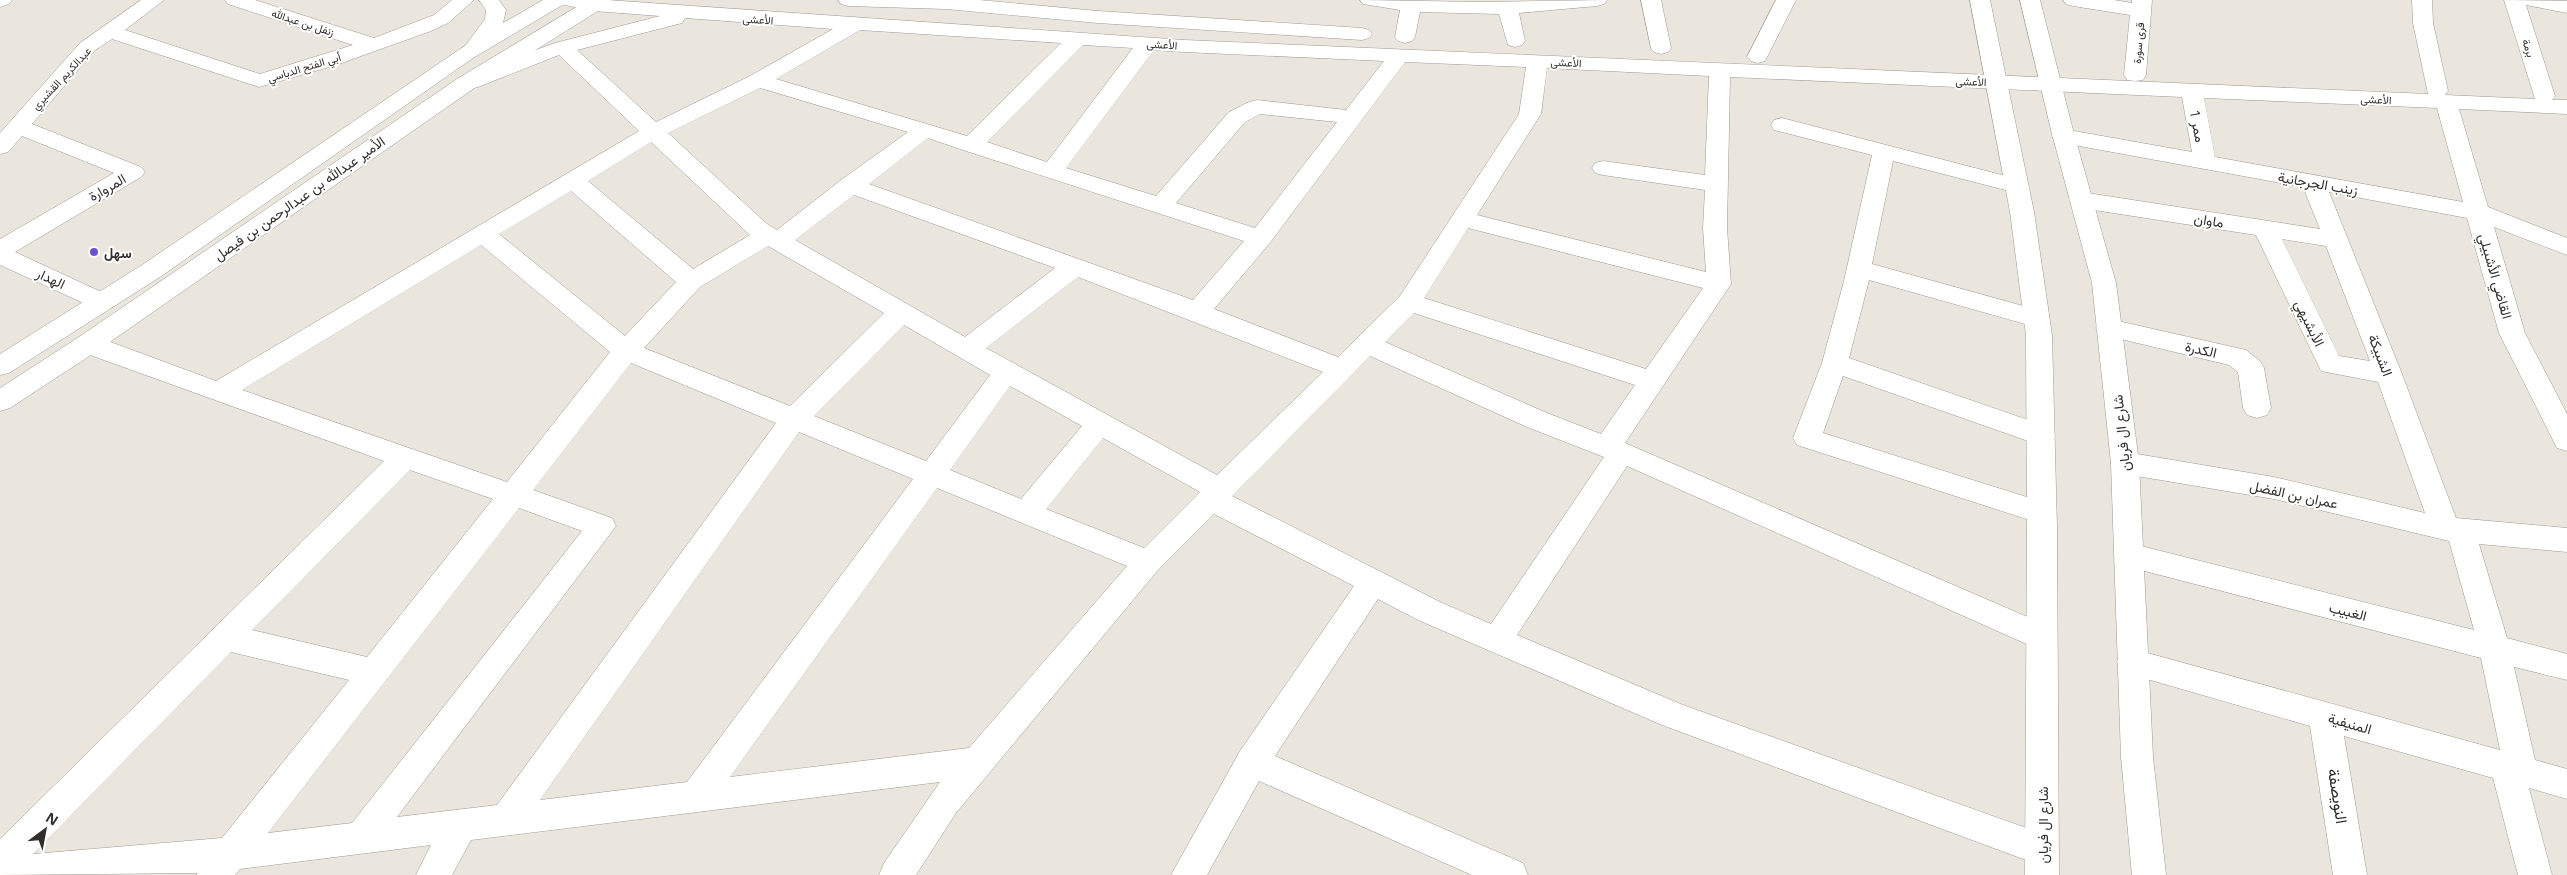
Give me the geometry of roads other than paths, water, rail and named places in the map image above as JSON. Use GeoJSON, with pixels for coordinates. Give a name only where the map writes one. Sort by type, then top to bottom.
{"type":"FeatureCollection","features":[{"type":"Feature","properties":{"kind":"street","name":"عبدالكريم القشيري"},"geometry":{"type":"LineString","coordinates":[[0,147],[87,47],[154,0]]}},
{"type":"Feature","properties":{"kind":"street","name":"زنفل بن عبدالله"},"geometry":{"type":"LineString","coordinates":[[235,0],[371,44]]}},
{"type":"Feature","properties":{"kind":"street","name":"أبي الفتح الدباسي"},"geometry":{"type":"LineString","coordinates":[[110,31],[259,81],[329,61],[371,44],[441,20],[464,0]]}},
{"type":"Feature","properties":{"kind":"street"},"geometry":{"type":"LineString","coordinates":[[466,54],[495,20],[496,10],[489,0]]}},
{"type":"Feature","properties":{"kind":"street","name":"الأمير عبدالله بن عبدالرحمن بن فيصل"},"geometry":{"type":"LineString","coordinates":[[0,366],[160,265],[466,54],[557,0]]}},
{"type":"Feature","properties":{"kind":"street","name":"الأعشى"},"geometry":{"type":"LineString","coordinates":[[567,0],[695,14],[1148,43],[1402,45],[1515,41],[1661,48],[1995,76]]}},
{"type":"Feature","properties":{"kind":"street","name":"الأعشى"},"geometry":{"type":"LineString","coordinates":[[848,0],[947,1],[1538,60],[1720,69],[2049,78],[2192,90],[2442,97],[2567,97]]}},
{"type":"Feature","properties":{"kind":"street"},"geometry":{"type":"LineString","coordinates":[[1098,17],[1111,0]]}},
{"type":"Feature","properties":{"kind":"street"},"geometry":{"type":"LineString","coordinates":[[1370,0],[1411,5],[1475,4],[1508,8],[1597,0]]}},
{"type":"Feature","properties":{"kind":"street"},"geometry":{"type":"LineString","coordinates":[[1651,0],[1661,48]]}},
{"type":"Feature","properties":{"kind":"street"},"geometry":{"type":"LineString","coordinates":[[1758,56],[1786,0]]}},
{"type":"Feature","properties":{"kind":"street","name":"شارع ال فريان"},"geometry":{"type":"LineString","coordinates":[[1980,0],[2017,186],[2039,335],[2042,513],[2042,862]]}},
{"type":"Feature","properties":{"kind":"street","name":"شارع ال فريان"},"geometry":{"type":"LineString","coordinates":[[2030,0],[2064,136],[2104,283],[2125,463],[2137,757],[2149,875]]}},
{"type":"Feature","properties":{"kind":"street","name":"قرى سورة"},"geometry":{"type":"LineString","coordinates":[[2072,0],[2141,5],[2136,75]]}},
{"type":"Feature","properties":{"kind":"street","name":"القاضي الأشبيلي"},"geometry":{"type":"LineString","coordinates":[[2422,0],[2423,23],[2442,97],[2478,212],[2512,333],[2567,441]]}},
{"type":"Feature","properties":{"kind":"street","name":"برمة"},"geometry":{"type":"LineString","coordinates":[[2514,0],[2544,96]]}},
{"type":"Feature","properties":{"kind":"street"},"geometry":{"type":"LineString","coordinates":[[2529,0],[2567,7]]}},
{"type":"Feature","properties":{"kind":"street","name":"الأمير عبدالله بن عبدالرحمن بن فيصل"},"geometry":{"type":"LineString","coordinates":[[0,401],[88,344],[465,84],[598,3]]}},
{"type":"Feature","properties":{"kind":"street"},"geometry":{"type":"LineString","coordinates":[[1197,312],[1260,238],[1352,118],[1402,45],[1411,5]]}},
{"type":"Feature","properties":{"kind":"street"},"geometry":{"type":"LineString","coordinates":[[1508,8],[1515,41]]}},
{"type":"Feature","properties":{"kind":"street"},"geometry":{"type":"LineString","coordinates":[[465,84],[562,47],[695,14]]}},
{"type":"Feature","properties":{"kind":"street"},"geometry":{"type":"LineString","coordinates":[[218,392],[654,131],[758,81],[854,25]]}},
{"type":"Feature","properties":{"kind":"street"},"geometry":{"type":"LineString","coordinates":[[971,145],[1078,38]]}},
{"type":"Feature","properties":{"kind":"street"},"geometry":{"type":"LineString","coordinates":[[1052,171],[1148,43]]}},
{"type":"Feature","properties":{"kind":"street"},"geometry":{"type":"LineString","coordinates":[[562,47],[759,230],[1006,372],[1100,423],[1216,495],[1372,584],[1673,715],[2042,862]]}},
{"type":"Feature","properties":{"kind":"street"},"geometry":{"type":"LineString","coordinates":[[896,875],[944,802],[1148,562],[1409,302],[1530,114],[1538,60]]}},
{"type":"Feature","properties":{"kind":"street"},"geometry":{"type":"LineString","coordinates":[[1497,640],[1614,450],[1652,381],[1719,284],[1715,228],[1720,69]]}},
{"type":"Feature","properties":{"kind":"street","name":"الأعشى"},"geometry":{"type":"LineString","coordinates":[[2049,78],[2136,75],[2567,107]]}},
{"type":"Feature","properties":{"kind":"street"},"geometry":{"type":"LineString","coordinates":[[758,81],[925,130],[1260,238]]}},
{"type":"Feature","properties":{"kind":"street","name":"ممر 1"},"geometry":{"type":"LineString","coordinates":[[2192,90],[2205,162]]}},
{"type":"Feature","properties":{"kind":"street"},"geometry":{"type":"LineString","coordinates":[[1161,206],[1237,117],[1247,110],[1258,107],[1352,118]]}},
{"type":"Feature","properties":{"kind":"street"},"geometry":{"type":"LineString","coordinates":[[1782,125],[2017,186]]}},
{"type":"Feature","properties":{"kind":"street","name":"المروارة"},"geometry":{"type":"LineString","coordinates":[[0,250],[133,172],[17,126]]}},
{"type":"Feature","properties":{"kind":"street"},"geometry":{"type":"LineString","coordinates":[[222,864],[626,351],[691,281],[772,238],[925,130]]}},
{"type":"Feature","properties":{"kind":"street","name":"زينب الجرجانية"},"geometry":{"type":"LineString","coordinates":[[2064,136],[2478,212],[2567,247]]}},
{"type":"Feature","properties":{"kind":"street"},"geometry":{"type":"LineString","coordinates":[[1884,151],[1835,363],[1807,438],[2042,513]]}},
{"type":"Feature","properties":{"kind":"street"},"geometry":{"type":"LineString","coordinates":[[1603,168],[1716,184]]}},
{"type":"Feature","properties":{"kind":"street"},"geometry":{"type":"LineString","coordinates":[[573,180],[691,281]]}},
{"type":"Feature","properties":{"kind":"street","name":"الشبيكة"},"geometry":{"type":"LineString","coordinates":[[2313,182],[2388,374],[2453,530]]}},
{"type":"Feature","properties":{"kind":"street"},"geometry":{"type":"LineString","coordinates":[[849,185],[1075,266],[1342,369]]}},
{"type":"Feature","properties":{"kind":"street","name":"ماوان"},"geometry":{"type":"LineString","coordinates":[[2081,200],[2336,240]]}},
{"type":"Feature","properties":{"kind":"street"},"geometry":{"type":"LineString","coordinates":[[1462,219],[1719,284]]}},
{"type":"Feature","properties":{"kind":"street","name":"الأبشيهي"},"geometry":{"type":"LineString","coordinates":[[2265,229],[2330,364],[2388,374]]}},
{"type":"Feature","properties":{"kind":"street"},"geometry":{"type":"LineString","coordinates":[[483,234],[626,351],[1148,562]]}},
{"type":"Feature","properties":{"kind":"street","name":"الهدار"},"geometry":{"type":"LineString","coordinates":[[0,255],[101,302]]}},
{"type":"Feature","properties":{"kind":"street"},"geometry":{"type":"LineString","coordinates":[[967,349],[1075,266]]}},
{"type":"Feature","properties":{"kind":"street"},"geometry":{"type":"LineString","coordinates":[[1858,269],[2036,318]]}},
{"type":"Feature","properties":{"kind":"street"},"geometry":{"type":"LineString","coordinates":[[1409,302],[1652,381]]}},
{"type":"Feature","properties":{"kind":"street"},"geometry":{"type":"LineString","coordinates":[[506,820],[794,419],[901,312]]}},
{"type":"Feature","properties":{"kind":"street","name":"الكدرة"},"geometry":{"type":"LineString","coordinates":[[2109,328],[2237,358],[2251,368],[2257,408]]}},
{"type":"Feature","properties":{"kind":"street"},"geometry":{"type":"LineString","coordinates":[[88,344],[404,458],[602,526],[361,838]]}},
{"type":"Feature","properties":{"kind":"street"},"geometry":{"type":"LineString","coordinates":[[1366,344],[1537,420],[1614,450],[2042,637]]}},
{"type":"Feature","properties":{"kind":"street"},"geometry":{"type":"LineString","coordinates":[[1835,363],[2040,435]]}},
{"type":"Feature","properties":{"kind":"street"},"geometry":{"type":"LineString","coordinates":[[696,797],[933,475],[1006,372]]}},
{"type":"Feature","properties":{"kind":"street"},"geometry":{"type":"LineString","coordinates":[[1026,513],[1100,423]]}},
{"type":"Feature","properties":{"kind":"street"},"geometry":{"type":"LineString","coordinates":[[0,863],[404,458]]}},
{"type":"Feature","properties":{"kind":"street","name":"عمران بن الفضل"},"geometry":{"type":"LineString","coordinates":[[2125,463],[2274,488],[2453,530],[2567,540]]}},
{"type":"Feature","properties":{"kind":"street"},"geometry":{"type":"LineString","coordinates":[[2453,530],[2494,648],[2514,769],[2535,875]]}},
{"type":"Feature","properties":{"kind":"street","name":"الغبيب"},"geometry":{"type":"LineString","coordinates":[[2129,555],[2567,667]]}},
{"type":"Feature","properties":{"kind":"street"},"geometry":{"type":"LineString","coordinates":[[1188,875],[1252,762],[1372,584]]}},
{"type":"Feature","properties":{"kind":"street"},"geometry":{"type":"LineString","coordinates":[[225,636],[373,672]]}},
{"type":"Feature","properties":{"kind":"street","name":"المنيفية"},"geometry":{"type":"LineString","coordinates":[[2133,662],[2567,784]]}},
{"type":"Feature","properties":{"kind":"street","name":"النويصفة"},"geometry":{"type":"LineString","coordinates":[[2325,716],[2350,875]]}},
{"type":"Feature","properties":{"kind":"street"},"geometry":{"type":"LineString","coordinates":[[0,873],[222,864],[361,838],[978,762]]}},
{"type":"Feature","properties":{"kind":"street"},"geometry":{"type":"LineString","coordinates":[[1252,762],[1473,867],[1511,875]]}},
{"type":"Feature","properties":{"kind":"street"},"geometry":{"type":"LineString","coordinates":[[433,875],[461,826]]}},
{"type":"Feature","properties":{"kind":"place","name":"سهل"},"geometry":{"type":"Point","coordinates":[94,252]}}]}
